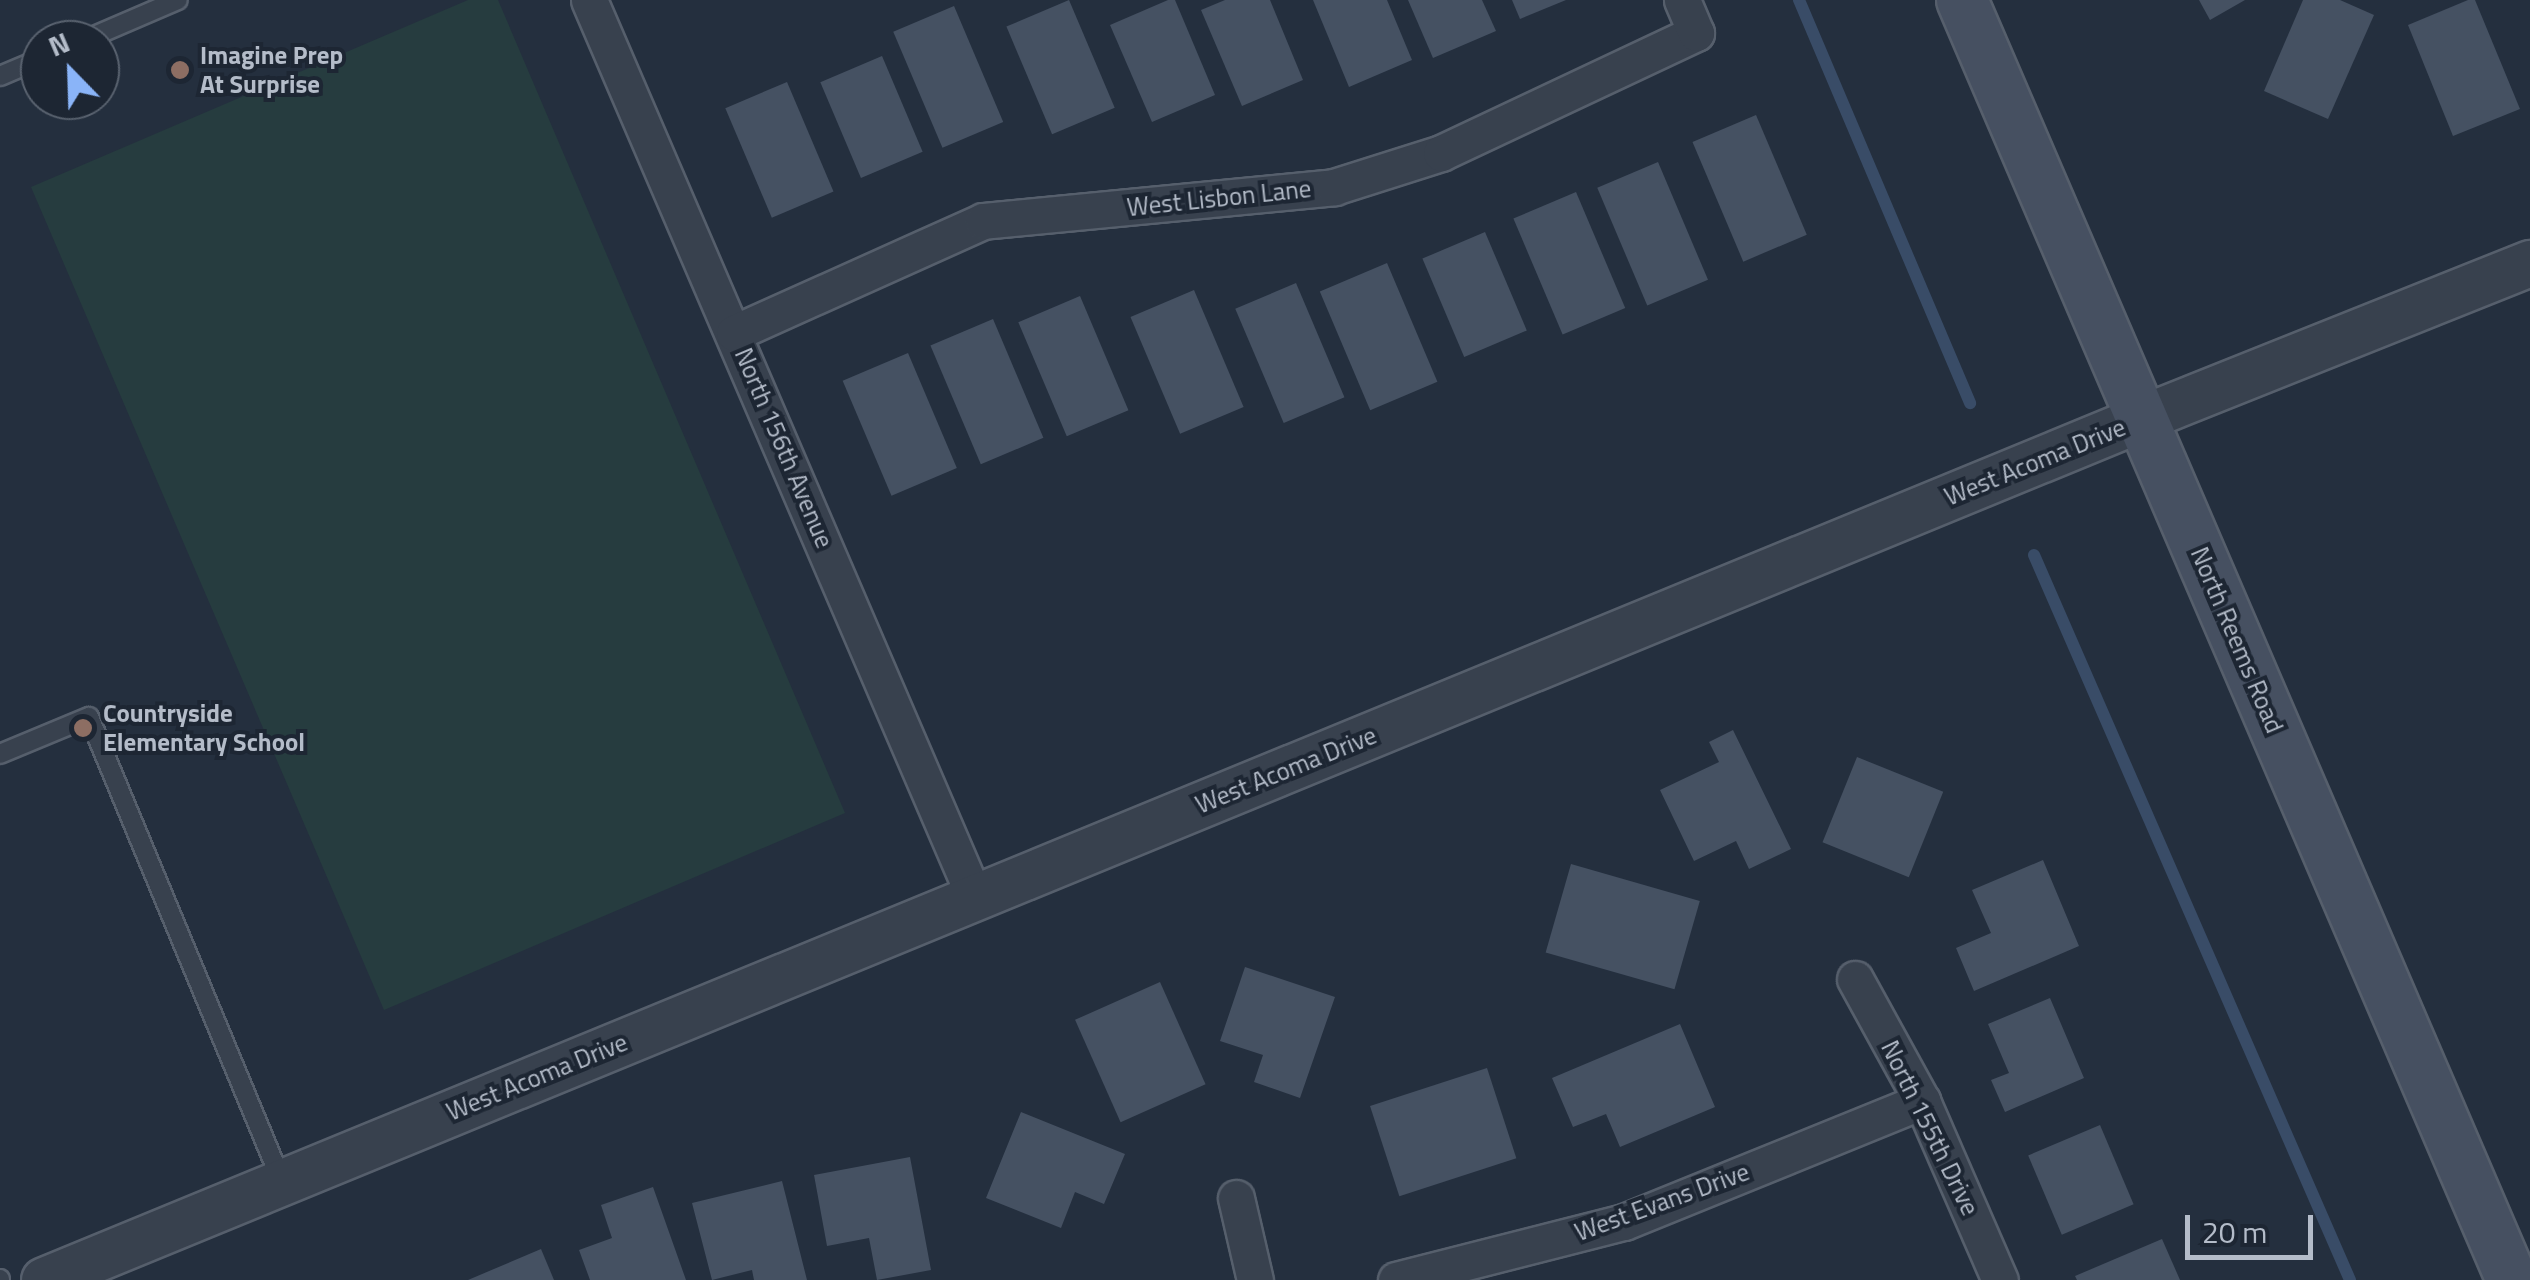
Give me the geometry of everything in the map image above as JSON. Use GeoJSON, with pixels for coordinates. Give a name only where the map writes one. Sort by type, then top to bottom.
{"type":"FeatureCollection","features":[{"type":"Feature","properties":{"kind":"main road","name":"North Reems Road"},"geometry":{"type":"LineString","coordinates":[[1962,0],[2512,1280]]}},
{"type":"Feature","properties":{"kind":"street","name":"North 156th Avenue"},"geometry":{"type":"LineString","coordinates":[[589,0],[975,898]]}},
{"type":"Feature","properties":{"kind":"street","name":"West Lisbon Lane"},"geometry":{"type":"LineString","coordinates":[[734,333],[982,222],[1334,187],[1441,153],[1696,33],[1682,0]]}},
{"type":"Feature","properties":{"kind":"street","name":"West Acoma Drive"},"geometry":{"type":"LineString","coordinates":[[44,1280],[2142,418],[2530,263]]}},
{"type":"Feature","properties":{"kind":"street","name":"North 155th Drive"},"geometry":{"type":"LineString","coordinates":[[1855,979],[1922,1100],[2000,1280]]}},
{"type":"Feature","properties":{"kind":"street","name":"West Evans Drive"},"geometry":{"type":"LineString","coordinates":[[1396,1280],[1624,1222],[1922,1100]]}},
{"type":"Feature","properties":{"kind":"street"},"geometry":{"type":"LineString","coordinates":[[1236,1198],[1254,1280]]}},
{"type":"Feature","properties":{"kind":"lane"},"geometry":{"type":"LineString","coordinates":[[120,25],[178,0]]}},
{"type":"Feature","properties":{"kind":"lane"},"geometry":{"type":"LineString","coordinates":[[0,754],[89,717],[282,1182]]}},
{"type":"Feature","properties":{"kind":"green space"},"geometry":{"type":"Polygon","coordinates":[[[468,0],[498,0],[845,813],[384,1010],[31,187],[468,0]]]}},
{"type":"Feature","properties":{"kind":"building"},"geometry":{"type":"Polygon","coordinates":[[[1069,0],[1115,108],[1052,134],[1006,27],[1069,0]]]}},
{"type":"Feature","properties":{"kind":"building"},"geometry":{"type":"Polygon","coordinates":[[[1175,0],[1215,95],[1152,122],[1110,25],[1175,0]]]}},
{"type":"Feature","properties":{"kind":"building"},"geometry":{"type":"Polygon","coordinates":[[[1225,0],[1270,0],[1303,80],[1242,106],[1201,10],[1225,0]]]}},
{"type":"Feature","properties":{"kind":"building"},"geometry":{"type":"Polygon","coordinates":[[[1313,0],[1387,0],[1412,60],[1349,87],[1313,0]]]}},
{"type":"Feature","properties":{"kind":"building"},"geometry":{"type":"Polygon","coordinates":[[[1408,0],[1482,0],[1496,31],[1433,58],[1408,0]]]}},
{"type":"Feature","properties":{"kind":"building"},"geometry":{"type":"Polygon","coordinates":[[[1512,0],[1566,0],[1520,19],[1512,0]]]}},
{"type":"Feature","properties":{"kind":"building"},"geometry":{"type":"Polygon","coordinates":[[[2199,0],[2245,0],[2210,20],[2199,0]]]}},
{"type":"Feature","properties":{"kind":"building"},"geometry":{"type":"Polygon","coordinates":[[[2303,0],[2340,0],[2374,15],[2328,119],[2264,91],[2303,0]]]}},
{"type":"Feature","properties":{"kind":"building"},"geometry":{"type":"Polygon","coordinates":[[[2475,0],[2520,109],[2453,136],[2408,25],[2475,0]]]}},
{"type":"Feature","properties":{"kind":"building"},"geometry":{"type":"Polygon","coordinates":[[[954,6],[1003,122],[942,148],[893,32],[954,6]]]}},
{"type":"Feature","properties":{"kind":"building"},"geometry":{"type":"Polygon","coordinates":[[[882,56],[923,152],[861,178],[820,82],[882,56]]]}},
{"type":"Feature","properties":{"kind":"building"},"geometry":{"type":"Polygon","coordinates":[[[787,82],[833,192],[772,218],[725,108],[787,82]]]}},
{"type":"Feature","properties":{"kind":"building"},"geometry":{"type":"Polygon","coordinates":[[[1756,115],[1807,235],[1743,262],[1692,142],[1756,115]]]}},
{"type":"Feature","properties":{"kind":"building"},"geometry":{"type":"Polygon","coordinates":[[[1658,162],[1708,280],[1647,306],[1597,188],[1658,162]]]}},
{"type":"Feature","properties":{"kind":"building"},"geometry":{"type":"Polygon","coordinates":[[[1576,192],[1625,308],[1563,335],[1513,219],[1576,192]]]}},
{"type":"Feature","properties":{"kind":"building"},"geometry":{"type":"Polygon","coordinates":[[[1485,232],[1527,330],[1464,357],[1422,259],[1485,232]]]}},
{"type":"Feature","properties":{"kind":"building"},"geometry":{"type":"Polygon","coordinates":[[[1387,263],[1437,382],[1370,410],[1320,292],[1387,263]]]}},
{"type":"Feature","properties":{"kind":"building"},"geometry":{"type":"Polygon","coordinates":[[[1296,283],[1344,397],[1284,423],[1235,309],[1296,283]]]}},
{"type":"Feature","properties":{"kind":"building"},"geometry":{"type":"Polygon","coordinates":[[[1194,290],[1244,407],[1180,434],[1130,317],[1194,290]]]}},
{"type":"Feature","properties":{"kind":"building"},"geometry":{"type":"Polygon","coordinates":[[[1080,296],[1128,410],[1067,436],[1018,322],[1080,296]]]}},
{"type":"Feature","properties":{"kind":"building"},"geometry":{"type":"Polygon","coordinates":[[[993,319],[1043,438],[981,464],[930,346],[993,319]]]}},
{"type":"Feature","properties":{"kind":"building"},"geometry":{"type":"Polygon","coordinates":[[[908,353],[957,468],[891,496],[843,381],[908,353]]]}},
{"type":"Feature","properties":{"kind":"building"},"geometry":{"type":"Polygon","coordinates":[[[1733,730],[1791,849],[1749,869],[1736,841],[1694,861],[1660,790],[1719,762],[1709,742],[1733,730]]]}},
{"type":"Feature","properties":{"kind":"building"},"geometry":{"type":"Polygon","coordinates":[[[1857,757],[1943,792],[1909,877],[1823,842],[1857,757]]]}},
{"type":"Feature","properties":{"kind":"building"},"geometry":{"type":"Polygon","coordinates":[[[2043,860],[2079,946],[1974,991],[1956,948],[1991,933],[1972,890],[2043,860]]]}},
{"type":"Feature","properties":{"kind":"building"},"geometry":{"type":"Polygon","coordinates":[[[1571,864],[1700,901],[1674,989],[1546,952],[1571,864]]]}},
{"type":"Feature","properties":{"kind":"building"},"geometry":{"type":"Polygon","coordinates":[[[1245,967],[1335,997],[1300,1098],[1254,1082],[1263,1055],[1220,1041],[1245,967]]]}},
{"type":"Feature","properties":{"kind":"building"},"geometry":{"type":"Polygon","coordinates":[[[1160,982],[1206,1084],[1121,1122],[1075,1020],[1160,982]]]}},
{"type":"Feature","properties":{"kind":"building"},"geometry":{"type":"Polygon","coordinates":[[[2050,998],[2084,1078],[2005,1112],[1991,1080],[2009,1073],[1988,1024],[2050,998]]]}},
{"type":"Feature","properties":{"kind":"building"},"geometry":{"type":"Polygon","coordinates":[[[1680,1024],[1715,1107],[1620,1147],[1606,1114],[1573,1127],[1552,1078],[1680,1024]]]}},
{"type":"Feature","properties":{"kind":"building"},"geometry":{"type":"Polygon","coordinates":[[[1487,1068],[1516,1158],[1399,1196],[1370,1106],[1487,1068]]]}},
{"type":"Feature","properties":{"kind":"building"},"geometry":{"type":"Polygon","coordinates":[[[1021,1112],[1125,1154],[1104,1204],[1075,1192],[1061,1228],[986,1198],[1021,1112]]]}},
{"type":"Feature","properties":{"kind":"building"},"geometry":{"type":"Polygon","coordinates":[[[2100,1125],[2134,1204],[2062,1235],[2028,1155],[2100,1125]]]}},
{"type":"Feature","properties":{"kind":"building"},"geometry":{"type":"Polygon","coordinates":[[[910,1157],[931,1270],[877,1280],[869,1238],[827,1246],[814,1175],[910,1157]]]}},
{"type":"Feature","properties":{"kind":"building"},"geometry":{"type":"Polygon","coordinates":[[[782,1181],[807,1280],[754,1280],[752,1270],[712,1280],[692,1203],[782,1181]]]}},
{"type":"Feature","properties":{"kind":"building"},"geometry":{"type":"Polygon","coordinates":[[[653,1187],[686,1280],[590,1280],[579,1250],[612,1238],[601,1205],[653,1187]]]}},
{"type":"Feature","properties":{"kind":"building"},"geometry":{"type":"Polygon","coordinates":[[[2162,1239],[2180,1280],[2077,1280],[2075,1276],[2162,1239]]]}},
{"type":"Feature","properties":{"kind":"building"},"geometry":{"type":"Polygon","coordinates":[[[541,1249],[554,1280],[468,1280],[541,1249]]]}},
{"type":"Feature","properties":{"kind":"waterway"},"geometry":{"type":"LineString","coordinates":[[1799,0],[1970,403]]}},
{"type":"Feature","properties":{"kind":"waterway"},"geometry":{"type":"LineString","coordinates":[[2034,555],[2350,1280]]}},
{"type":"Feature","properties":{"kind":"place","name":"Imagine Prep At Surprise"},"geometry":{"type":"Point","coordinates":[180,70]}},
{"type":"Feature","properties":{"kind":"place","name":"Countryside Elementary School"},"geometry":{"type":"Point","coordinates":[83,728]}}]}
